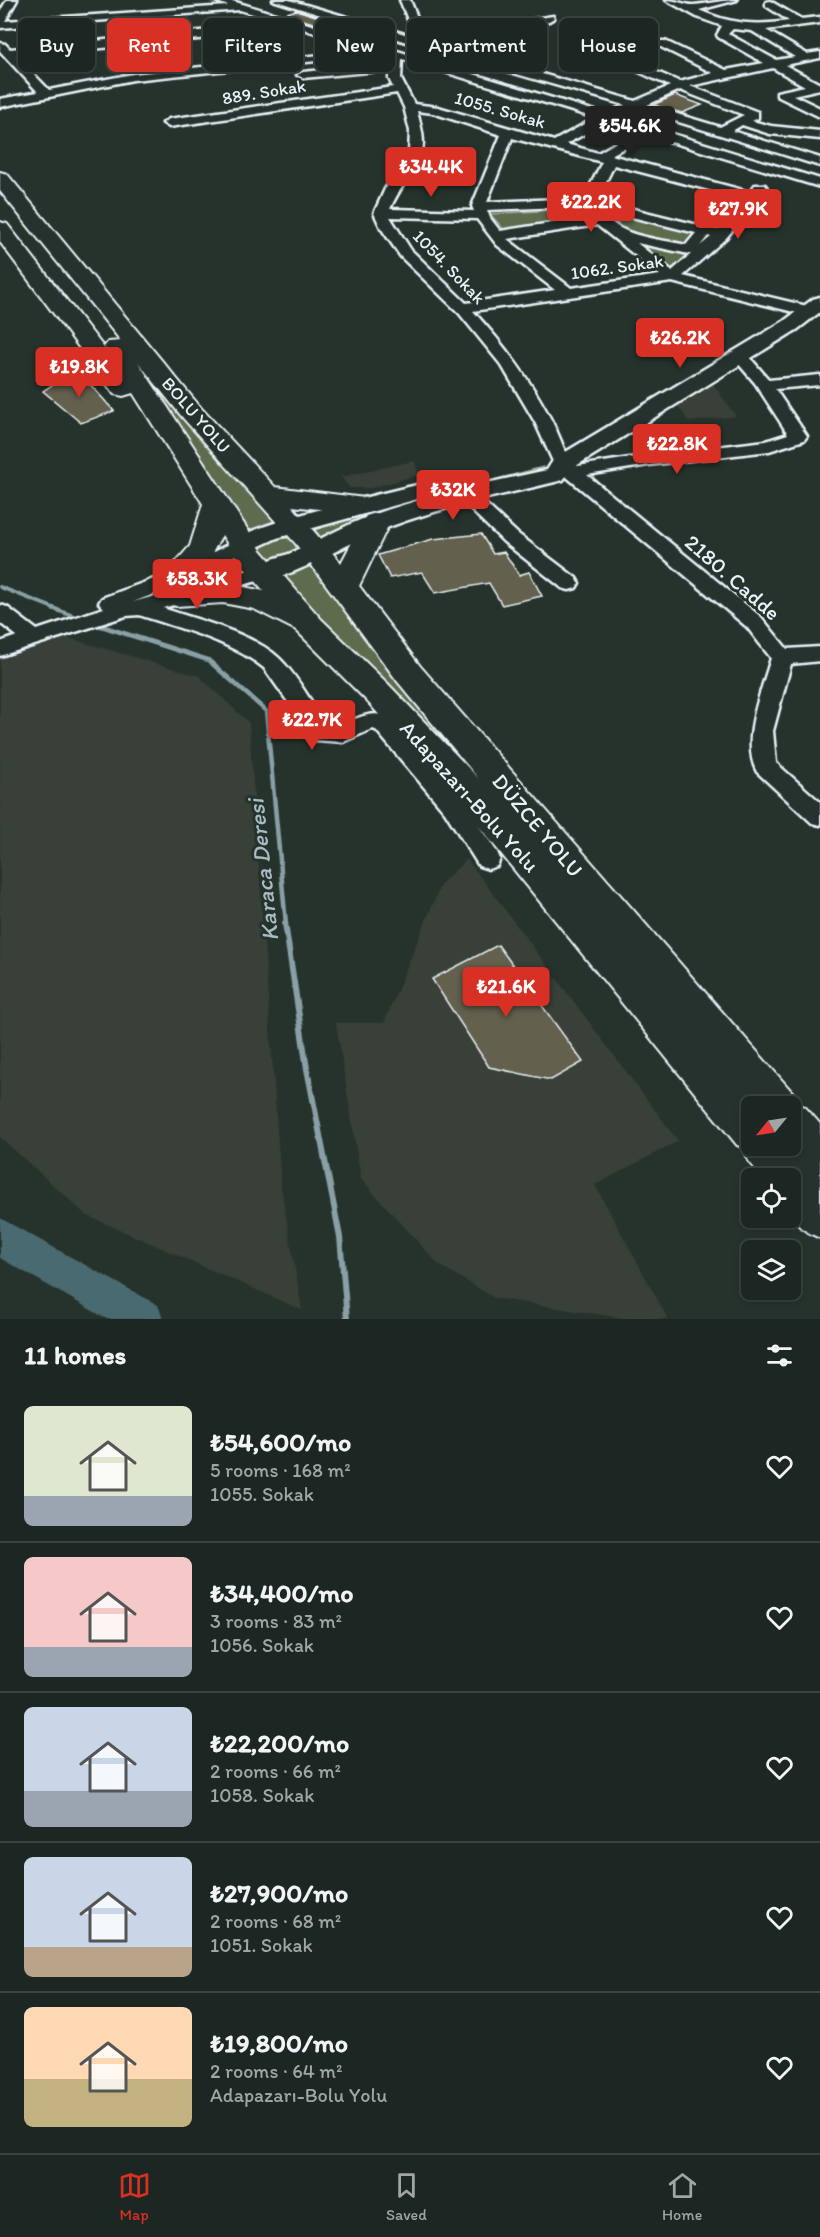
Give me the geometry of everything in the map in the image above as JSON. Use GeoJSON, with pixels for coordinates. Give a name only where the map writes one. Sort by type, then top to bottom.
{"type":"FeatureCollection","features":[{"type":"Feature","properties":{"kind":"highway"},"geometry":{"type":"LineString","coordinates":[[0,156],[159,344],[192,413]]}},
{"type":"Feature","properties":{"kind":"highway","name":"BOLU YOLU"},"geometry":{"type":"LineString","coordinates":[[0,178],[192,413],[306,538]]}},
{"type":"Feature","properties":{"kind":"highway","name":"Adapazarı-Bolu Yolu"},"geometry":{"type":"LineString","coordinates":[[0,201],[112,340],[216,505],[264,572],[310,626],[377,692],[495,820],[741,1118]]}},
{"type":"Feature","properties":{"kind":"highway"},"geometry":{"type":"LineString","coordinates":[[0,228],[93,352],[152,424],[189,462]]}},
{"type":"Feature","properties":{"kind":"highway"},"geometry":{"type":"LineString","coordinates":[[269,495],[370,514],[344,586]]}},
{"type":"Feature","properties":{"kind":"highway"},"geometry":{"type":"LineString","coordinates":[[176,587],[197,560],[207,542],[216,505]]}},
{"type":"Feature","properties":{"kind":"highway","name":"DÜZCE YOLU"},"geometry":{"type":"LineString","coordinates":[[306,538],[410,674],[769,1096]]}},
{"type":"Feature","properties":{"kind":"highway"},"geometry":{"type":"LineString","coordinates":[[176,587],[224,593],[262,602],[310,626]]}},
{"type":"Feature","properties":{"kind":"highway"},"geometry":{"type":"LineString","coordinates":[[801,1135],[820,1157]]}},
{"type":"Feature","properties":{"kind":"highway"},"geometry":{"type":"LineString","coordinates":[[772,1156],[820,1215]]}},
{"type":"Feature","properties":{"kind":"main road"},"geometry":{"type":"LineString","coordinates":[[264,572],[292,564],[306,538],[370,514],[467,496],[555,475],[562,464],[791,325],[815,307]]}},
{"type":"Feature","properties":{"kind":"main road"},"geometry":{"type":"LineString","coordinates":[[242,544],[268,533],[306,538],[370,514],[537,463],[562,464]]}},
{"type":"Feature","properties":{"kind":"street"},"geometry":{"type":"LineString","coordinates":[[0,23],[12,0]]}},
{"type":"Feature","properties":{"kind":"street"},"geometry":{"type":"LineString","coordinates":[[221,0],[278,18]]}},
{"type":"Feature","properties":{"kind":"street"},"geometry":{"type":"LineString","coordinates":[[278,0],[339,18]]}},
{"type":"Feature","properties":{"kind":"street"},"geometry":{"type":"LineString","coordinates":[[405,0],[413,18]]}},
{"type":"Feature","properties":{"kind":"street"},"geometry":{"type":"LineString","coordinates":[[671,0],[731,25],[753,27],[820,21]]}},
{"type":"Feature","properties":{"kind":"street"},"geometry":{"type":"LineString","coordinates":[[690,9],[716,1],[732,0]]}},
{"type":"Feature","properties":{"kind":"street"},"geometry":{"type":"LineString","coordinates":[[770,4],[799,22]]}},
{"type":"Feature","properties":{"kind":"street"},"geometry":{"type":"LineString","coordinates":[[113,18],[245,8]]}},
{"type":"Feature","properties":{"kind":"street"},"geometry":{"type":"LineString","coordinates":[[0,23],[107,18]]}},
{"type":"Feature","properties":{"kind":"street"},"geometry":{"type":"LineString","coordinates":[[731,25],[722,35],[816,87],[782,94],[820,113]]}},
{"type":"Feature","properties":{"kind":"street"},"geometry":{"type":"LineString","coordinates":[[303,26],[313,29]]}},
{"type":"Feature","properties":{"kind":"street"},"geometry":{"type":"LineString","coordinates":[[753,27],[811,68]]}},
{"type":"Feature","properties":{"kind":"street"},"geometry":{"type":"LineString","coordinates":[[4,49],[107,43]]}},
{"type":"Feature","properties":{"kind":"street"},"geometry":{"type":"LineString","coordinates":[[661,43],[724,74]]}},
{"type":"Feature","properties":{"kind":"street"},"geometry":{"type":"LineString","coordinates":[[4,49],[46,94]]}},
{"type":"Feature","properties":{"kind":"street"},"geometry":{"type":"LineString","coordinates":[[556,145],[605,118],[679,86],[773,63],[820,55]]}},
{"type":"Feature","properties":{"kind":"street"},"geometry":{"type":"LineString","coordinates":[[395,57],[820,183]]}},
{"type":"Feature","properties":{"kind":"street"},"geometry":{"type":"LineString","coordinates":[[0,103],[133,77],[268,59],[315,58]]}},
{"type":"Feature","properties":{"kind":"street"},"geometry":{"type":"LineString","coordinates":[[292,76],[315,71]]}},
{"type":"Feature","properties":{"kind":"street"},"geometry":{"type":"LineString","coordinates":[[394,72],[395,79],[410,107],[416,131],[415,153],[392,189],[381,213],[553,206],[598,211],[712,235]]}},
{"type":"Feature","properties":{"kind":"street"},"geometry":{"type":"LineString","coordinates":[[521,72],[820,162]]}},
{"type":"Feature","properties":{"kind":"street"},"geometry":{"type":"LineString","coordinates":[[648,72],[754,114],[719,132]]}},
{"type":"Feature","properties":{"kind":"street","name":"889. Sokak"},"geometry":{"type":"LineString","coordinates":[[169,123],[400,89]]}},
{"type":"Feature","properties":{"kind":"street","name":"1055. Sokak"},"geometry":{"type":"LineString","coordinates":[[410,107],[434,110],[508,133],[753,196]]}},
{"type":"Feature","properties":{"kind":"street"},"geometry":{"type":"LineString","coordinates":[[741,122],[770,130],[820,135]]}},
{"type":"Feature","properties":{"kind":"street"},"geometry":{"type":"LineString","coordinates":[[598,211],[605,158],[645,130]]}},
{"type":"Feature","properties":{"kind":"street"},"geometry":{"type":"LineString","coordinates":[[480,210],[508,133]]}},
{"type":"Feature","properties":{"kind":"street"},"geometry":{"type":"LineString","coordinates":[[671,260],[712,235],[753,196],[775,171]]}},
{"type":"Feature","properties":{"kind":"street"},"geometry":{"type":"LineString","coordinates":[[553,206],[573,214],[572,220],[566,224]]}},
{"type":"Feature","properties":{"kind":"street"},"geometry":{"type":"LineString","coordinates":[[480,210],[497,237],[568,293]]}},
{"type":"Feature","properties":{"kind":"street"},"geometry":{"type":"LineString","coordinates":[[497,237],[566,224],[598,211]]}},
{"type":"Feature","properties":{"kind":"street"},"geometry":{"type":"LineString","coordinates":[[598,211],[671,260]]}},
{"type":"Feature","properties":{"kind":"street"},"geometry":{"type":"LineString","coordinates":[[598,211],[630,231],[638,241],[651,245],[671,260]]}},
{"type":"Feature","properties":{"kind":"street","name":"1054. Sokak"},"geometry":{"type":"LineString","coordinates":[[381,213],[388,232],[418,267],[462,308],[508,360],[552,435],[562,464]]}},
{"type":"Feature","properties":{"kind":"street"},"geometry":{"type":"LineString","coordinates":[[630,231],[712,235]]}},
{"type":"Feature","properties":{"kind":"street"},"geometry":{"type":"LineString","coordinates":[[671,260],[712,235]]}},
{"type":"Feature","properties":{"kind":"street","name":"1062. Sokak"},"geometry":{"type":"LineString","coordinates":[[462,308],[568,293],[671,260],[815,307]]}},
{"type":"Feature","properties":{"kind":"street"},"geometry":{"type":"LineString","coordinates":[[562,464],[575,472],[649,460],[769,446],[798,436],[765,385],[739,355]]}},
{"type":"Feature","properties":{"kind":"street"},"geometry":{"type":"LineString","coordinates":[[765,385],[820,380]]}},
{"type":"Feature","properties":{"kind":"street","name":"2180. Cadde"},"geometry":{"type":"LineString","coordinates":[[562,464],[754,622],[782,657]]}},
{"type":"Feature","properties":{"kind":"street"},"geometry":{"type":"LineString","coordinates":[[467,496],[511,538],[569,583]]}},
{"type":"Feature","properties":{"kind":"street"},"geometry":{"type":"LineString","coordinates":[[0,649],[176,587],[242,544]]}},
{"type":"Feature","properties":{"kind":"street"},"geometry":{"type":"LineString","coordinates":[[124,607],[176,587],[264,572]]}},
{"type":"Feature","properties":{"kind":"street"},"geometry":{"type":"LineString","coordinates":[[124,607],[230,640],[269,661],[310,720],[323,734],[343,734],[370,721],[383,723],[453,805],[488,859]]}},
{"type":"Feature","properties":{"kind":"street"},"geometry":{"type":"LineString","coordinates":[[0,612],[46,632]]}},
{"type":"Feature","properties":{"kind":"street"},"geometry":{"type":"LineString","coordinates":[[820,654],[782,657],[762,731],[765,766],[820,816]]}},
{"type":"Feature","properties":{"kind":"shaded area"},"geometry":{"type":"Polygon","coordinates":[[[713,384],[736,416],[689,422],[677,405],[713,384]]]}},
{"type":"Feature","properties":{"kind":"shaded area"},"geometry":{"type":"Polygon","coordinates":[[[414,461],[419,475],[371,488],[350,488],[341,477],[414,461]]]}},
{"type":"Feature","properties":{"kind":"shaded area"},"geometry":{"type":"Polygon","coordinates":[[[58,635],[199,676],[249,723],[281,1187],[302,1310],[86,1215],[0,1137],[0,658],[58,635]]]}},
{"type":"Feature","properties":{"kind":"shaded area"},"geometry":{"type":"Polygon","coordinates":[[[467,859],[678,1141],[595,1185],[668,1319],[627,1319],[494,1298],[438,1264],[361,1179],[336,1023],[384,1023],[441,884],[467,859]]]}},
{"type":"Feature","properties":{"kind":"green space"},"geometry":{"type":"Polygon","coordinates":[[[586,208],[590,210],[592,220],[507,233],[490,214],[586,208]]]}},
{"type":"Feature","properties":{"kind":"green space"},"geometry":{"type":"Polygon","coordinates":[[[606,208],[714,235],[671,269],[612,225],[601,214],[606,208]]]}},
{"type":"Feature","properties":{"kind":"green space"},"geometry":{"type":"Polygon","coordinates":[[[135,358],[283,519],[242,533],[135,358]]]}},
{"type":"Feature","properties":{"kind":"green space"},"geometry":{"type":"Polygon","coordinates":[[[543,467],[546,471],[323,541],[313,527],[543,467]]]}},
{"type":"Feature","properties":{"kind":"green space"},"geometry":{"type":"Polygon","coordinates":[[[278,536],[294,540],[297,551],[277,558],[268,558],[264,555],[260,551],[262,544],[278,536]]]}},
{"type":"Feature","properties":{"kind":"green space"},"geometry":{"type":"Polygon","coordinates":[[[233,557],[243,572],[173,588],[233,557]]]}},
{"type":"Feature","properties":{"kind":"green space"},"geometry":{"type":"Polygon","coordinates":[[[315,561],[560,866],[276,577],[315,561]]]}},
{"type":"Feature","properties":{"kind":"building"},"geometry":{"type":"Polygon","coordinates":[[[296,10],[322,18],[315,18],[315,24],[303,18],[284,14],[296,10]]]}},
{"type":"Feature","properties":{"kind":"building"},"geometry":{"type":"Polygon","coordinates":[[[675,95],[702,105],[682,113],[653,105],[675,95]]]}},
{"type":"Feature","properties":{"kind":"building"},"geometry":{"type":"Polygon","coordinates":[[[80,373],[114,411],[81,423],[43,391],[61,379],[80,373]]]}},
{"type":"Feature","properties":{"kind":"building"},"geometry":{"type":"Polygon","coordinates":[[[481,534],[493,554],[504,552],[519,575],[529,572],[542,596],[502,605],[489,583],[435,593],[422,572],[390,578],[378,555],[433,539],[481,534]]]}},
{"type":"Feature","properties":{"kind":"building"},"geometry":{"type":"Polygon","coordinates":[[[498,945],[583,1062],[551,1080],[489,1067],[432,979],[498,945]]]}},
{"type":"Feature","properties":{"kind":"waterway","name":"Karaca Deresi"},"geometry":{"type":"LineString","coordinates":[[0,587],[56,609]]}},
{"type":"Feature","properties":{"kind":"waterway","name":"Karaca Deresi"},"geometry":{"type":"LineString","coordinates":[[52,608],[81,619]]}},
{"type":"Feature","properties":{"kind":"waterway","name":"Karaca Deresi"},"geometry":{"type":"LineString","coordinates":[[92,623],[208,660],[266,711],[286,924]]}},
{"type":"Feature","properties":{"kind":"waterway","name":"Karaca Deresi"},"geometry":{"type":"LineString","coordinates":[[285,923],[307,1069],[340,1237],[347,1319]]}},
{"type":"Feature","properties":{"kind":"waterway"},"geometry":{"type":"LineString","coordinates":[[0,1237],[144,1319]]}}]}
